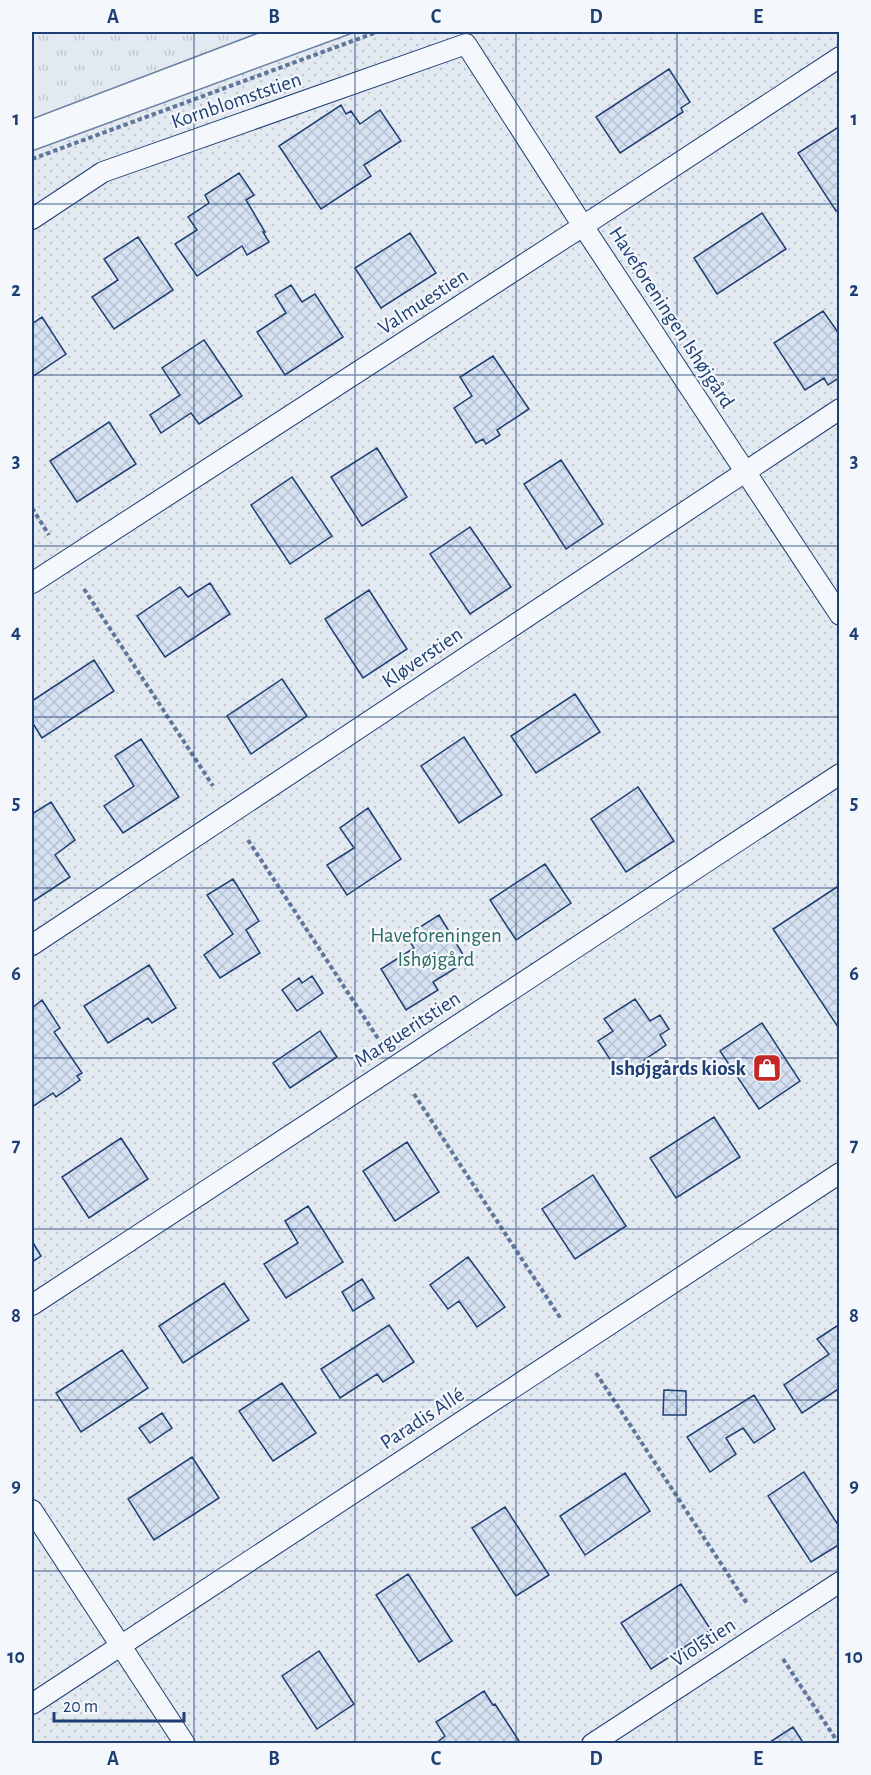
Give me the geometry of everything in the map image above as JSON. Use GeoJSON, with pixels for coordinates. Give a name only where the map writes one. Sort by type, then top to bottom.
{"type":"FeatureCollection","features":[{"type":"Feature","properties":{"kind":"lane","name":"Kornblomststien"},"geometry":{"type":"LineString","coordinates":[[32,219],[102,172],[466,44]]}},
{"type":"Feature","properties":{"kind":"lane","name":"Haveforeningen Ishøjgård"},"geometry":{"type":"LineString","coordinates":[[466,44],[583,226],[840,615]]}},
{"type":"Feature","properties":{"kind":"lane","name":"Valmuestien"},"geometry":{"type":"LineString","coordinates":[[32,583],[840,57]]}},
{"type":"Feature","properties":{"kind":"lane","name":"Kløverstien"},"geometry":{"type":"LineString","coordinates":[[32,945],[840,409]]}},
{"type":"Feature","properties":{"kind":"lane","name":"Margueritstien"},"geometry":{"type":"LineString","coordinates":[[32,1305],[840,774]]}},
{"type":"Feature","properties":{"kind":"lane","name":"Paradis Allé"},"geometry":{"type":"LineString","coordinates":[[32,1704],[840,1173]]}},
{"type":"Feature","properties":{"kind":"lane"},"geometry":{"type":"LineString","coordinates":[[32,1510],[185,1743]]}},
{"type":"Feature","properties":{"kind":"lane","name":"Violstien"},"geometry":{"type":"LineString","coordinates":[[592,1743],[840,1582]]}},
{"type":"Feature","properties":{"kind":"path"},"geometry":{"type":"LineString","coordinates":[[32,159],[377,32]]}},
{"type":"Feature","properties":{"kind":"path"},"geometry":{"type":"LineString","coordinates":[[32,508],[839,1743]]}},
{"type":"Feature","properties":{"kind":"green space"},"geometry":{"type":"Polygon","coordinates":[[[32,32],[261,32],[32,119],[32,32]]]}},
{"type":"Feature","properties":{"kind":"green space","name":"Haveforeningen Ishøjgård"},"geometry":{"type":"Polygon","coordinates":[[[355,32],[839,32],[839,1743],[32,1744],[32,151],[355,32]]]}},
{"type":"Feature","properties":{"kind":"building"},"geometry":{"type":"Polygon","coordinates":[[[669,69],[690,102],[681,108],[683,112],[620,153],[596,117],[669,69]]]}},
{"type":"Feature","properties":{"kind":"building"},"geometry":{"type":"Polygon","coordinates":[[[341,105],[346,114],[351,111],[360,124],[380,110],[401,141],[364,165],[371,176],[321,209],[279,146],[341,105]]]}},
{"type":"Feature","properties":{"kind":"building"},"geometry":{"type":"Polygon","coordinates":[[[840,126],[840,208],[836,211],[798,153],[840,126]]]}},
{"type":"Feature","properties":{"kind":"building"},"geometry":{"type":"Polygon","coordinates":[[[239,173],[254,195],[246,200],[269,242],[247,255],[242,246],[197,276],[175,244],[197,230],[188,217],[209,203],[205,195],[239,173]]]}},
{"type":"Feature","properties":{"kind":"building"},"geometry":{"type":"Polygon","coordinates":[[[762,213],[786,249],[717,294],[694,258],[762,213]]]}},
{"type":"Feature","properties":{"kind":"building"},"geometry":{"type":"Polygon","coordinates":[[[410,233],[436,273],[381,308],[355,268],[410,233]]]}},
{"type":"Feature","properties":{"kind":"building"},"geometry":{"type":"Polygon","coordinates":[[[138,237],[173,290],[114,329],[92,297],[118,280],[104,259],[138,237]]]}},
{"type":"Feature","properties":{"kind":"building"},"geometry":{"type":"Polygon","coordinates":[[[291,285],[302,302],[315,294],[343,337],[285,375],[257,332],[286,313],[275,295],[291,285]]]}},
{"type":"Feature","properties":{"kind":"building"},"geometry":{"type":"Polygon","coordinates":[[[823,311],[840,335],[840,377],[828,385],[824,378],[805,390],[774,343],[823,311]]]}},
{"type":"Feature","properties":{"kind":"building"},"geometry":{"type":"Polygon","coordinates":[[[42,317],[66,354],[32,377],[32,324],[42,317]]]}},
{"type":"Feature","properties":{"kind":"building"},"geometry":{"type":"Polygon","coordinates":[[[204,340],[242,396],[199,424],[191,413],[161,433],[150,415],[180,395],[162,368],[204,340]]]}},
{"type":"Feature","properties":{"kind":"building"},"geometry":{"type":"Polygon","coordinates":[[[493,356],[529,409],[497,430],[500,435],[486,444],[483,439],[476,443],[454,408],[472,396],[460,377],[493,356]]]}},
{"type":"Feature","properties":{"kind":"building"},"geometry":{"type":"Polygon","coordinates":[[[109,422],[136,464],[77,502],[50,461],[109,422]]]}},
{"type":"Feature","properties":{"kind":"building"},"geometry":{"type":"Polygon","coordinates":[[[377,448],[407,497],[362,526],[331,477],[377,448]]]}},
{"type":"Feature","properties":{"kind":"building"},"geometry":{"type":"Polygon","coordinates":[[[561,460],[603,524],[566,549],[524,484],[561,460]]]}},
{"type":"Feature","properties":{"kind":"building"},"geometry":{"type":"Polygon","coordinates":[[[292,477],[332,536],[290,564],[251,505],[292,477]]]}},
{"type":"Feature","properties":{"kind":"building"},"geometry":{"type":"Polygon","coordinates":[[[470,527],[511,587],[470,614],[430,554],[470,527]]]}},
{"type":"Feature","properties":{"kind":"building"},"geometry":{"type":"Polygon","coordinates":[[[210,583],[230,614],[165,657],[137,616],[180,587],[188,597],[210,583]]]}},
{"type":"Feature","properties":{"kind":"building"},"geometry":{"type":"Polygon","coordinates":[[[369,590],[407,649],[363,678],[325,619],[369,590]]]}},
{"type":"Feature","properties":{"kind":"building"},"geometry":{"type":"Polygon","coordinates":[[[94,660],[114,691],[42,738],[32,722],[32,701],[94,660]]]}},
{"type":"Feature","properties":{"kind":"building"},"geometry":{"type":"Polygon","coordinates":[[[282,679],[307,716],[251,754],[227,716],[282,679]]]}},
{"type":"Feature","properties":{"kind":"building"},"geometry":{"type":"Polygon","coordinates":[[[575,694],[600,732],[536,773],[511,736],[575,694]]]}},
{"type":"Feature","properties":{"kind":"building"},"geometry":{"type":"Polygon","coordinates":[[[464,737],[502,795],[459,823],[421,766],[464,737]]]}},
{"type":"Feature","properties":{"kind":"building"},"geometry":{"type":"Polygon","coordinates":[[[141,739],[179,797],[123,833],[104,806],[134,786],[115,756],[141,739]]]}},
{"type":"Feature","properties":{"kind":"building"},"geometry":{"type":"Polygon","coordinates":[[[638,787],[674,841],[626,872],[591,819],[638,787]]]}},
{"type":"Feature","properties":{"kind":"building"},"geometry":{"type":"Polygon","coordinates":[[[51,802],[75,840],[55,855],[70,877],[32,902],[32,814],[51,802]]]}},
{"type":"Feature","properties":{"kind":"building"},"geometry":{"type":"Polygon","coordinates":[[[368,808],[401,859],[347,895],[327,865],[354,848],[340,828],[368,808]]]}},
{"type":"Feature","properties":{"kind":"building"},"geometry":{"type":"Polygon","coordinates":[[[545,864],[571,903],[516,940],[490,900],[545,864]]]}},
{"type":"Feature","properties":{"kind":"building"},"geometry":{"type":"Polygon","coordinates":[[[233,879],[259,921],[246,930],[260,953],[220,978],[204,955],[233,934],[207,895],[233,879]]]}},
{"type":"Feature","properties":{"kind":"building"},"geometry":{"type":"Polygon","coordinates":[[[840,885],[840,1030],[773,929],[840,885]]]}},
{"type":"Feature","properties":{"kind":"building"},"geometry":{"type":"Polygon","coordinates":[[[439,915],[467,961],[433,982],[438,990],[406,1010],[381,969],[414,948],[406,936],[439,915]]]}},
{"type":"Feature","properties":{"kind":"building"},"geometry":{"type":"Polygon","coordinates":[[[149,965],[176,1008],[152,1023],[148,1018],[108,1043],[84,1006],[149,965]]]}},
{"type":"Feature","properties":{"kind":"building"},"geometry":{"type":"Polygon","coordinates":[[[312,976],[323,993],[297,1011],[282,990],[299,978],[302,983],[312,976]]]}},
{"type":"Feature","properties":{"kind":"building"},"geometry":{"type":"Polygon","coordinates":[[[635,999],[650,1021],[660,1015],[669,1029],[660,1035],[666,1045],[621,1076],[598,1041],[613,1031],[604,1019],[635,999]]]}},
{"type":"Feature","properties":{"kind":"building"},"geometry":{"type":"Polygon","coordinates":[[[42,1000],[60,1028],[54,1032],[82,1073],[77,1076],[80,1080],[56,1097],[53,1093],[32,1107],[32,1008],[42,1000]]]}},
{"type":"Feature","properties":{"kind":"building"},"geometry":{"type":"Polygon","coordinates":[[[762,1023],[800,1081],[759,1109],[720,1051],[762,1023]]]}},
{"type":"Feature","properties":{"kind":"building"},"geometry":{"type":"Polygon","coordinates":[[[320,1031],[337,1057],[290,1088],[273,1063],[320,1031]]]}},
{"type":"Feature","properties":{"kind":"building"},"geometry":{"type":"Polygon","coordinates":[[[714,1117],[740,1157],[676,1198],[650,1158],[714,1117]]]}},
{"type":"Feature","properties":{"kind":"building"},"geometry":{"type":"Polygon","coordinates":[[[121,1138],[148,1179],[89,1218],[62,1177],[121,1138]]]}},
{"type":"Feature","properties":{"kind":"building"},"geometry":{"type":"Polygon","coordinates":[[[407,1142],[439,1192],[395,1221],[363,1171],[407,1142]]]}},
{"type":"Feature","properties":{"kind":"building"},"geometry":{"type":"Polygon","coordinates":[[[593,1175],[626,1226],[575,1259],[542,1209],[593,1175]]]}},
{"type":"Feature","properties":{"kind":"building"},"geometry":{"type":"Polygon","coordinates":[[[308,1206],[343,1262],[286,1298],[264,1264],[298,1243],[285,1221],[308,1206]]]}},
{"type":"Feature","properties":{"kind":"building"},"geometry":{"type":"Polygon","coordinates":[[[32,1241],[41,1256],[32,1262],[32,1241]]]}},
{"type":"Feature","properties":{"kind":"building"},"geometry":{"type":"Polygon","coordinates":[[[468,1257],[505,1307],[477,1327],[459,1301],[448,1309],[430,1285],[468,1257]]]}},
{"type":"Feature","properties":{"kind":"building"},"geometry":{"type":"Polygon","coordinates":[[[362,1279],[374,1298],[353,1311],[342,1292],[362,1279]]]}},
{"type":"Feature","properties":{"kind":"building"},"geometry":{"type":"Polygon","coordinates":[[[224,1283],[249,1320],[183,1363],[159,1326],[224,1283]]]}},
{"type":"Feature","properties":{"kind":"building"},"geometry":{"type":"Polygon","coordinates":[[[840,1324],[840,1388],[802,1413],[784,1385],[829,1354],[817,1339],[840,1324]]]}},
{"type":"Feature","properties":{"kind":"building"},"geometry":{"type":"Polygon","coordinates":[[[389,1325],[414,1362],[383,1382],[377,1374],[340,1398],[321,1369],[389,1325]]]}},
{"type":"Feature","properties":{"kind":"building"},"geometry":{"type":"Polygon","coordinates":[[[122,1350],[148,1388],[81,1432],[56,1393],[122,1350]]]}},
{"type":"Feature","properties":{"kind":"building"},"geometry":{"type":"Polygon","coordinates":[[[282,1383],[316,1433],[273,1461],[239,1411],[282,1383]]]}},
{"type":"Feature","properties":{"kind":"building"},"geometry":{"type":"Polygon","coordinates":[[[664,1390],[686,1391],[686,1415],[663,1415],[664,1390]]]}},
{"type":"Feature","properties":{"kind":"building"},"geometry":{"type":"Polygon","coordinates":[[[754,1395],[775,1429],[754,1443],[743,1428],[726,1438],[736,1454],[710,1472],[687,1437],[754,1395]]]}},
{"type":"Feature","properties":{"kind":"building"},"geometry":{"type":"Polygon","coordinates":[[[162,1413],[172,1428],[150,1443],[139,1428],[162,1413]]]}},
{"type":"Feature","properties":{"kind":"building"},"geometry":{"type":"Polygon","coordinates":[[[192,1457],[219,1498],[154,1540],[128,1499],[192,1457]]]}},
{"type":"Feature","properties":{"kind":"building"},"geometry":{"type":"Polygon","coordinates":[[[804,1472],[840,1528],[840,1544],[811,1562],[768,1496],[804,1472]]]}},
{"type":"Feature","properties":{"kind":"building"},"geometry":{"type":"Polygon","coordinates":[[[625,1473],[650,1511],[585,1555],[560,1516],[625,1473]]]}},
{"type":"Feature","properties":{"kind":"building"},"geometry":{"type":"Polygon","coordinates":[[[505,1507],[549,1575],[516,1596],[472,1528],[505,1507]]]}},
{"type":"Feature","properties":{"kind":"building"},"geometry":{"type":"Polygon","coordinates":[[[408,1574],[452,1641],[419,1662],[376,1595],[408,1574]]]}},
{"type":"Feature","properties":{"kind":"building"},"geometry":{"type":"Polygon","coordinates":[[[681,1584],[711,1630],[651,1669],[621,1623],[681,1584]]]}},
{"type":"Feature","properties":{"kind":"building"},"geometry":{"type":"Polygon","coordinates":[[[319,1651],[354,1704],[317,1729],[282,1676],[319,1651]]]}},
{"type":"Feature","properties":{"kind":"building"},"geometry":{"type":"Polygon","coordinates":[[[484,1691],[521,1744],[435,1744],[445,1736],[436,1722],[484,1691]]]}},
{"type":"Feature","properties":{"kind":"building"},"geometry":{"type":"Polygon","coordinates":[[[793,1727],[804,1744],[767,1744],[793,1727]]]}},
{"type":"Feature","properties":{"kind":"place","name":"Ishøjgårds kiosk"},"geometry":{"type":"Point","coordinates":[767,1068]}}]}
